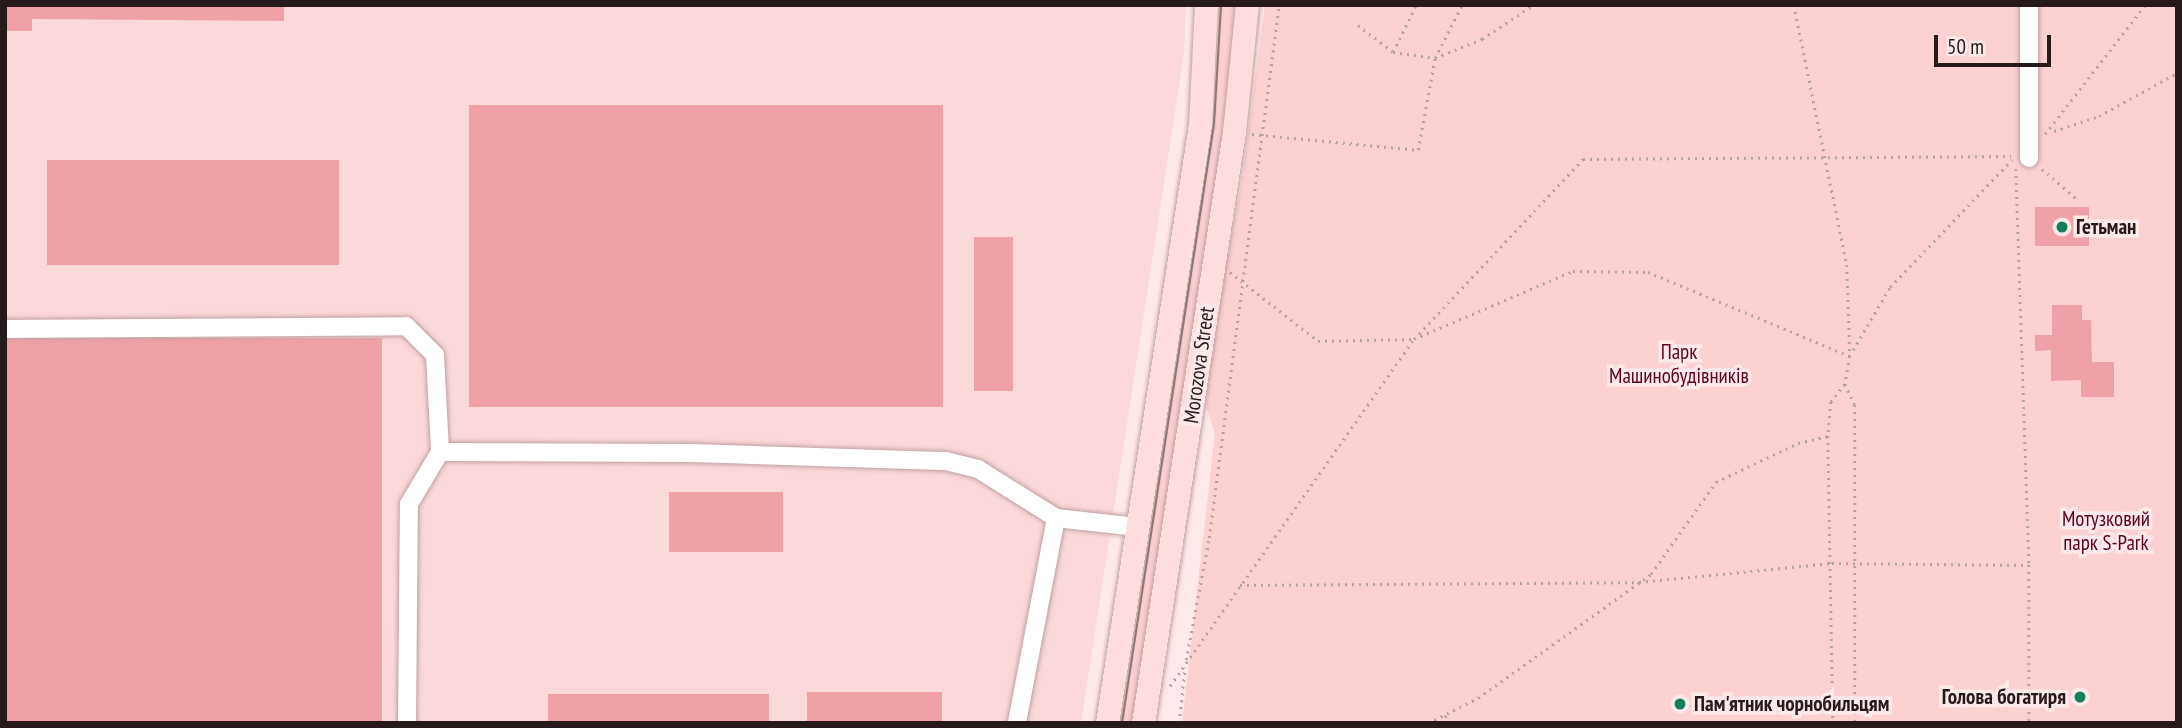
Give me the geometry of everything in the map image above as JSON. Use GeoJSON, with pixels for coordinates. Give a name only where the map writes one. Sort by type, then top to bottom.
{"type":"FeatureCollection","features":[{"type":"Feature","properties":{"kind":"main road","name":"Morozova Street"},"geometry":{"type":"LineString","coordinates":[[1107,723],[1200,124],[1206,5]]}},
{"type":"Feature","properties":{"kind":"main road","name":"Morozova Street"},"geometry":{"type":"LineString","coordinates":[[1143,723],[1234,132],[1247,5]]}},
{"type":"Feature","properties":{"kind":"street"},"geometry":{"type":"LineString","coordinates":[[2022,157],[2029,139],[2029,5]]}},
{"type":"Feature","properties":{"kind":"street"},"geometry":{"type":"LineString","coordinates":[[5,329],[406,327],[435,355],[440,452],[409,504],[407,723]]}},
{"type":"Feature","properties":{"kind":"street"},"geometry":{"type":"LineString","coordinates":[[440,452],[946,461],[978,469],[1056,518],[1138,527]]}},
{"type":"Feature","properties":{"kind":"street"},"geometry":{"type":"LineString","coordinates":[[1017,723],[1056,518]]}},
{"type":"Feature","properties":{"kind":"path"},"geometry":{"type":"LineString","coordinates":[[1179,723],[1185,664],[1209,538],[1279,5]]}},
{"type":"Feature","properties":{"kind":"path"},"geometry":{"type":"LineString","coordinates":[[1393,52],[1416,5]]}},
{"type":"Feature","properties":{"kind":"path"},"geometry":{"type":"LineString","coordinates":[[1234,132],[1418,150],[1435,58],[1462,5]]}},
{"type":"Feature","properties":{"kind":"path"},"geometry":{"type":"LineString","coordinates":[[1358,25],[1393,52],[1435,58],[1482,39],[1533,5]]}},
{"type":"Feature","properties":{"kind":"path"},"geometry":{"type":"LineString","coordinates":[[1794,5],[1847,265],[1850,356],[1845,384],[1831,402],[1828,436],[1833,723]]}},
{"type":"Feature","properties":{"kind":"path"},"geometry":{"type":"LineString","coordinates":[[2052,131],[2145,5]]}},
{"type":"Feature","properties":{"kind":"path"},"geometry":{"type":"LineString","coordinates":[[2029,139],[2092,120],[2177,73]]}},
{"type":"Feature","properties":{"kind":"path"},"geometry":{"type":"LineString","coordinates":[[1850,356],[1890,287],[2022,157]]}},
{"type":"Feature","properties":{"kind":"path"},"geometry":{"type":"LineString","coordinates":[[2022,157],[2029,723]]}},
{"type":"Feature","properties":{"kind":"path"},"geometry":{"type":"LineString","coordinates":[[1164,693],[1414,338],[1583,159],[2022,157],[2077,200]]}},
{"type":"Feature","properties":{"kind":"path"},"geometry":{"type":"LineString","coordinates":[[1215,260],[1318,341],[1414,338],[1573,271],[1648,272],[1850,356]]}},
{"type":"Feature","properties":{"kind":"path"},"geometry":{"type":"LineString","coordinates":[[1845,384],[1855,404],[1855,723]]}},
{"type":"Feature","properties":{"kind":"path"},"geometry":{"type":"LineString","coordinates":[[1428,723],[1451,708],[1478,698],[1639,582],[1716,482],[1798,443],[1828,436]]}},
{"type":"Feature","properties":{"kind":"path"},"geometry":{"type":"LineString","coordinates":[[1241,585],[1639,582],[1832,563],[2029,565]]}},
{"type":"Feature","properties":{"kind":"path"},"geometry":{"type":"LineString","coordinates":[[1441,723],[1451,708]]}},
{"type":"Feature","properties":{"kind":"shaded area"},"geometry":{"type":"Polygon","coordinates":[[[5,5],[1186,5],[1184,53],[1081,723],[5,723],[5,5]]]}},
{"type":"Feature","properties":{"kind":"green space"},"geometry":{"type":"Polygon","coordinates":[[[1213,5],[1235,5],[1225,136],[1138,723],[1114,723],[1213,5]]]}},
{"type":"Feature","properties":{"kind":"green space","name":"Парк Машинобудівників"},"geometry":{"type":"Polygon","coordinates":[[[1265,5],[2177,5],[2177,723],[1182,723],[1215,434],[1206,406],[1212,331],[1241,186],[1265,5]]]}},
{"type":"Feature","properties":{"kind":"building"},"geometry":{"type":"Polygon","coordinates":[[[5,5],[284,5],[284,21],[32,19],[32,31],[5,31],[5,5]]]}},
{"type":"Feature","properties":{"kind":"building"},"geometry":{"type":"Polygon","coordinates":[[[469,105],[943,105],[943,407],[469,407],[469,105]]]}},
{"type":"Feature","properties":{"kind":"building"},"geometry":{"type":"Polygon","coordinates":[[[47,160],[339,160],[339,265],[47,265],[47,160]]]}},
{"type":"Feature","properties":{"kind":"building","name":"Гетьман"},"geometry":{"type":"Polygon","coordinates":[[[2035,207],[2089,207],[2089,246],[2035,246],[2035,207]]]}},
{"type":"Feature","properties":{"kind":"building"},"geometry":{"type":"Polygon","coordinates":[[[974,237],[1013,237],[1013,391],[974,391],[974,237]]]}},
{"type":"Feature","properties":{"kind":"building"},"geometry":{"type":"Polygon","coordinates":[[[2052,305],[2082,305],[2082,320],[2091,320],[2092,362],[2114,362],[2114,397],[2081,397],[2081,380],[2051,381],[2051,350],[2035,351],[2035,335],[2052,335],[2052,305]]]}},
{"type":"Feature","properties":{"kind":"building"},"geometry":{"type":"Polygon","coordinates":[[[7,338],[382,338],[382,723],[7,723],[7,338]]]}},
{"type":"Feature","properties":{"kind":"building"},"geometry":{"type":"Polygon","coordinates":[[[669,492],[783,492],[783,552],[669,552],[669,492]]]}},
{"type":"Feature","properties":{"kind":"building"},"geometry":{"type":"Polygon","coordinates":[[[807,692],[942,692],[942,723],[807,723],[807,692]]]}},
{"type":"Feature","properties":{"kind":"building"},"geometry":{"type":"Polygon","coordinates":[[[548,694],[769,694],[769,723],[548,723],[548,694]]]}},
{"type":"Feature","properties":{"kind":"tram line"},"geometry":{"type":"LineString","coordinates":[[1122,723],[1214,124],[1221,5]]}},
{"type":"Feature","properties":{"kind":"place","name":"Гетьман"},"geometry":{"type":"Point","coordinates":[2062,227]}},
{"type":"Feature","properties":{"kind":"place","name":"Голова богатиря"},"geometry":{"type":"Point","coordinates":[2080,697]}},
{"type":"Feature","properties":{"kind":"place","name":"Пам'ятник чорнобильцям"},"geometry":{"type":"Point","coordinates":[1680,704]}},
{"type":"Feature","properties":{"kind":"park label","name":"Мотузковий парк S-Park"},"geometry":{"type":"Point","coordinates":[2106,531]}}]}
